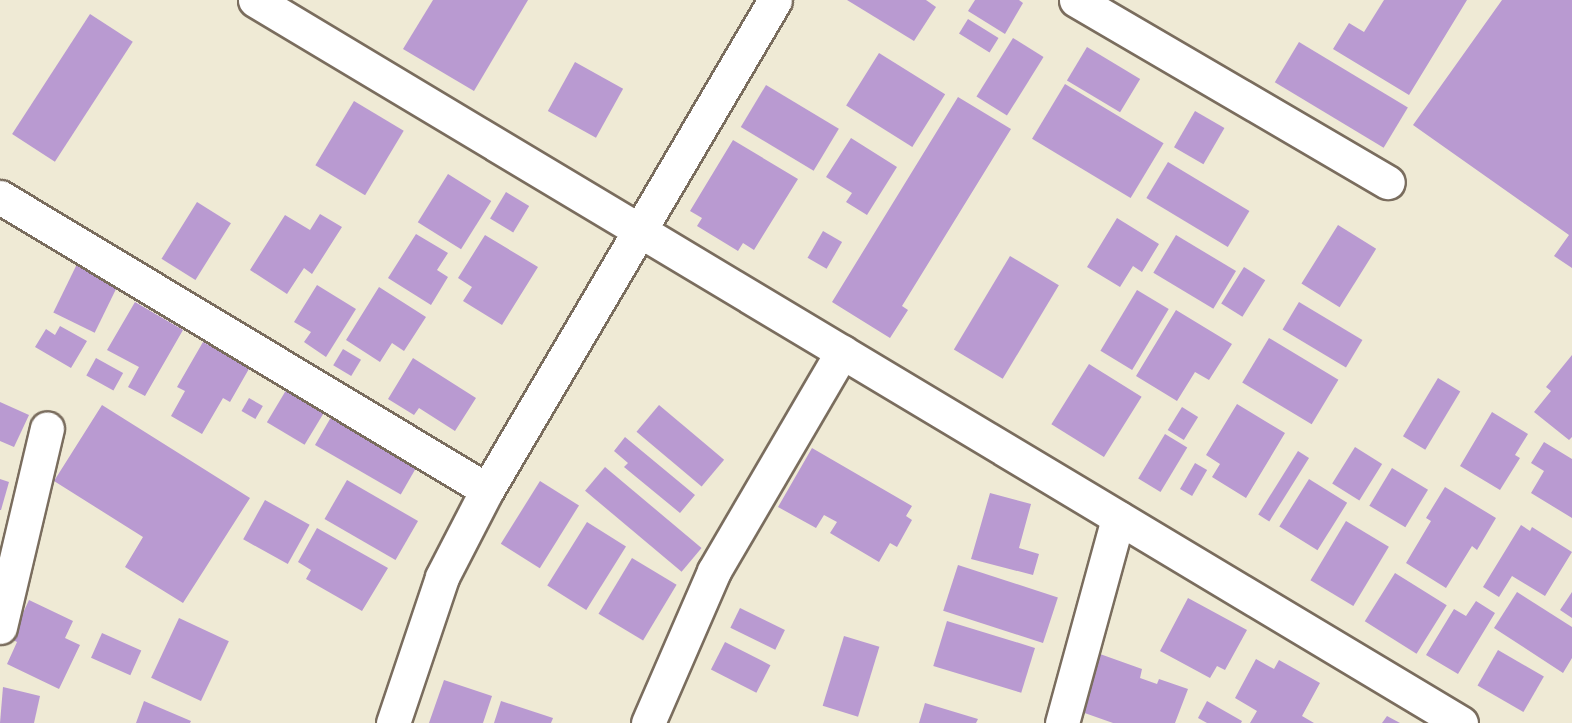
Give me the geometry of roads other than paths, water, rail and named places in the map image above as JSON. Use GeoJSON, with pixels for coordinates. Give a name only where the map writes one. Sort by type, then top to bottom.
{"type":"FeatureCollection","features":[{"type":"Feature","properties":{"kind":"street"},"geometry":{"type":"LineString","coordinates":[[255,0],[1461,723]]}},
{"type":"Feature","properties":{"kind":"street"},"geometry":{"type":"LineString","coordinates":[[393,723],[442,577],[487,490],[775,0]]}},
{"type":"Feature","properties":{"kind":"street"},"geometry":{"type":"LineString","coordinates":[[1076,0],[1388,182]]}},
{"type":"Feature","properties":{"kind":"street"},"geometry":{"type":"LineString","coordinates":[[0,197],[487,490]]}},
{"type":"Feature","properties":{"kind":"street"},"geometry":{"type":"LineString","coordinates":[[648,723],[714,571],[842,352]]}},
{"type":"Feature","properties":{"kind":"street"},"geometry":{"type":"LineString","coordinates":[[0,627],[47,428]]}},
{"type":"Feature","properties":{"kind":"street"},"geometry":{"type":"LineString","coordinates":[[1062,723],[1118,518]]}}]}
